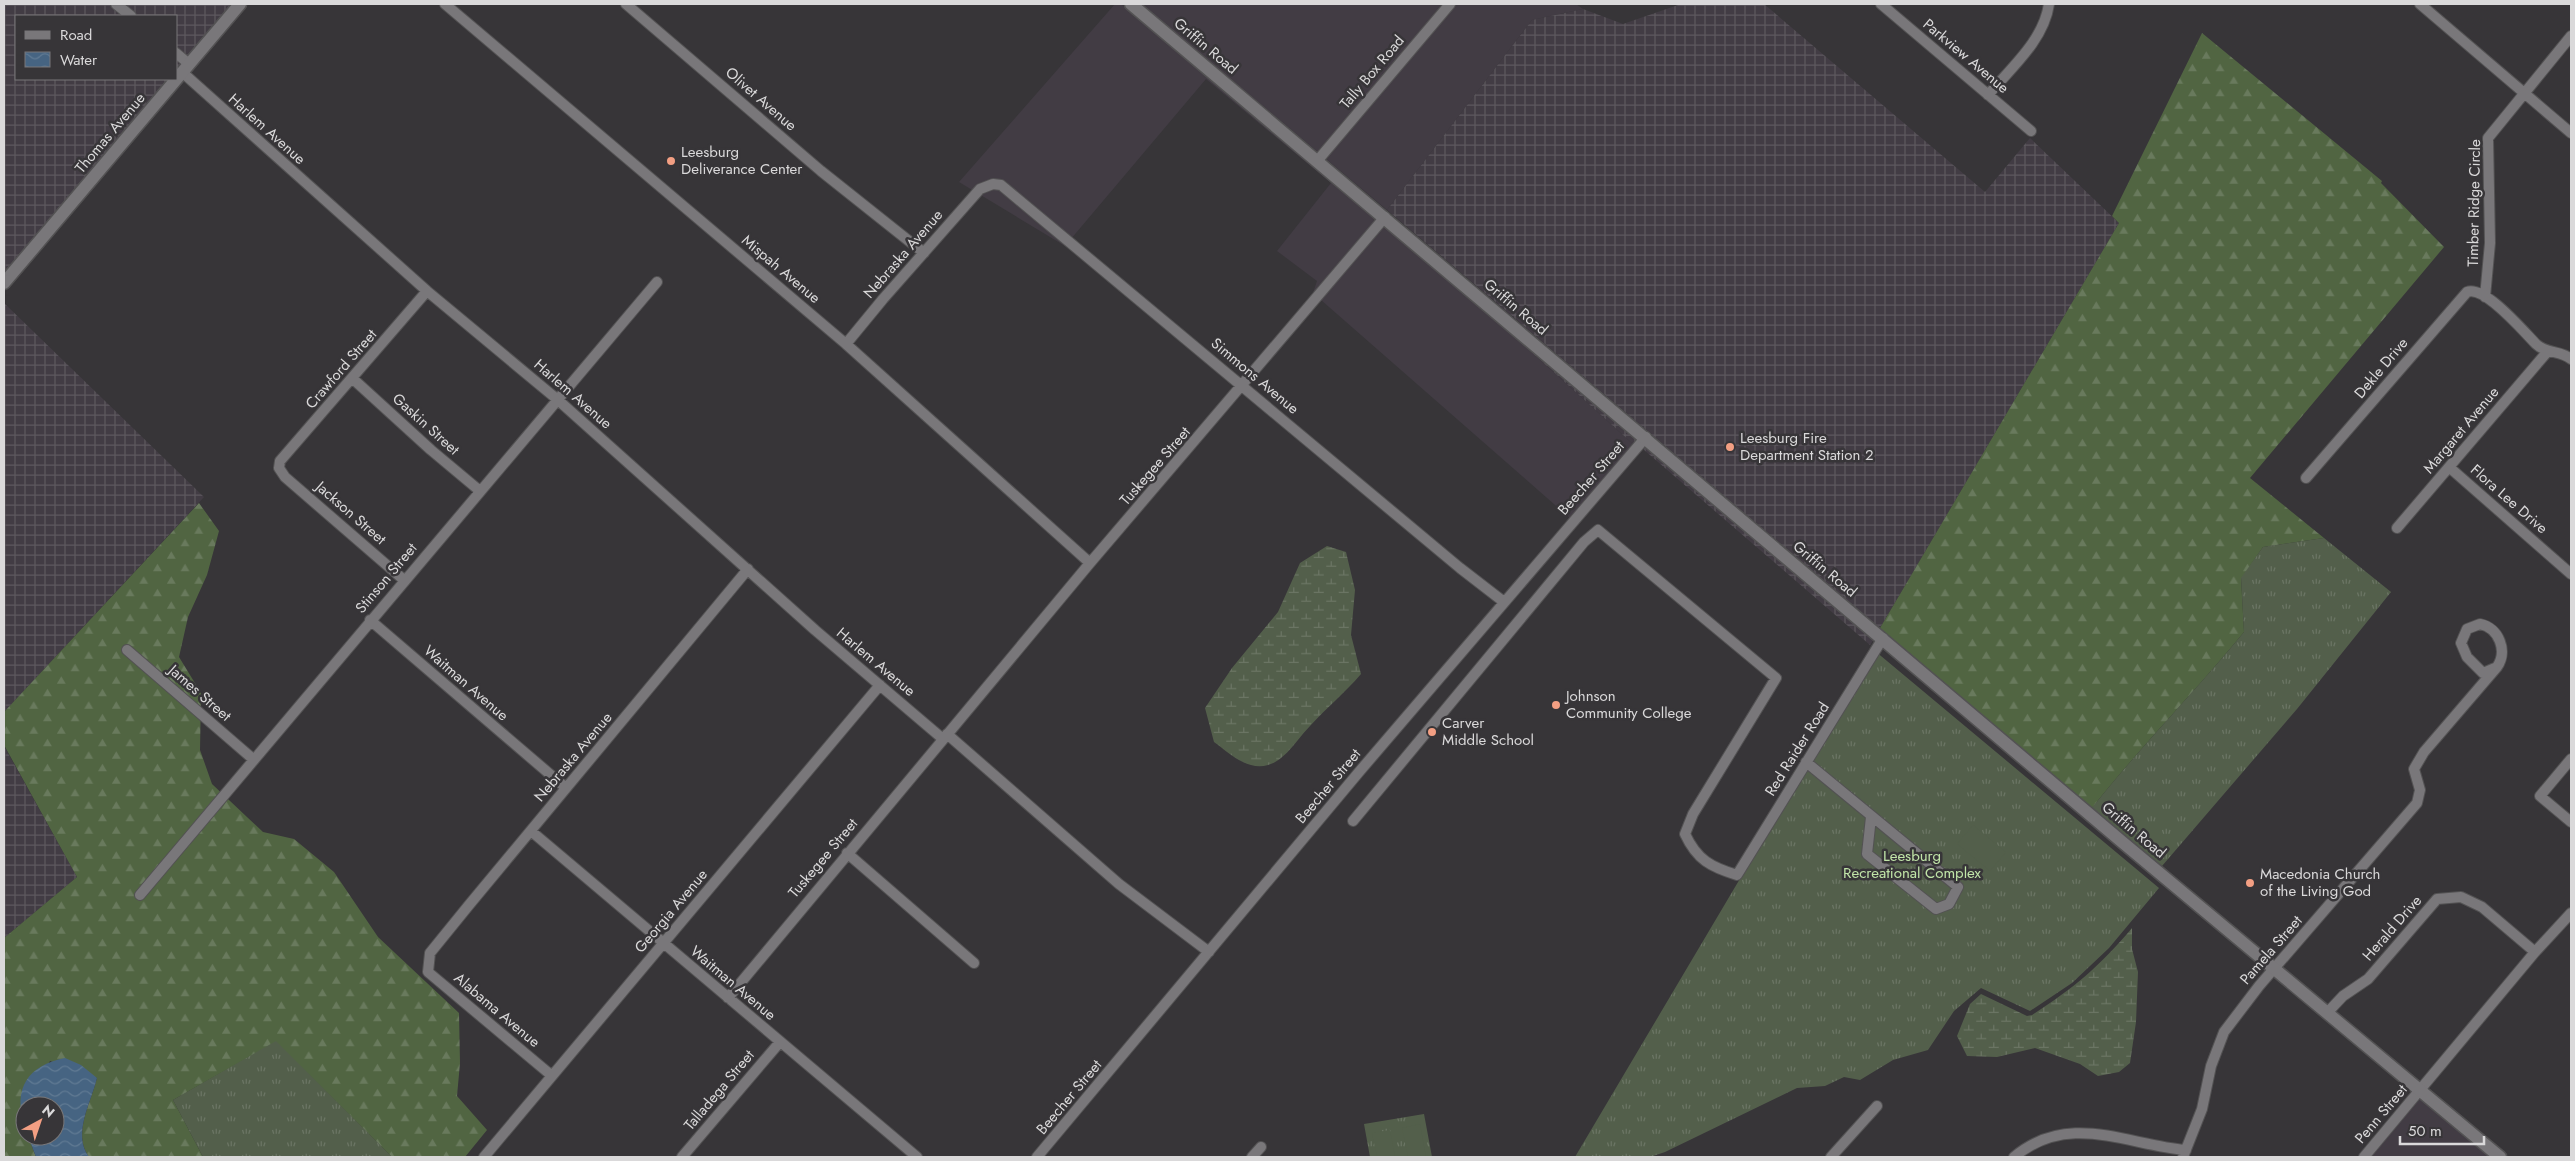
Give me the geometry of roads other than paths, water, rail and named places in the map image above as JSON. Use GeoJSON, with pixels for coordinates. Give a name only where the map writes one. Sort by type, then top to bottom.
{"type":"FeatureCollection","features":[{"type":"Feature","properties":{"kind":"street"},"geometry":{"type":"LineString","coordinates":[[116,4],[130,15]]}},
{"type":"Feature","properties":{"kind":"street","name":"Thomas Avenue"},"geometry":{"type":"LineString","coordinates":[[178,77],[240,4]]}},
{"type":"Feature","properties":{"kind":"street","name":"Mispah Avenue"},"geometry":{"type":"LineString","coordinates":[[445,4],[846,344],[1090,563]]}},
{"type":"Feature","properties":{"kind":"street","name":"Olivet Avenue"},"geometry":{"type":"LineString","coordinates":[[626,4],[821,171],[924,253]]}},
{"type":"Feature","properties":{"kind":"street","name":"Griffin Road"},"geometry":{"type":"LineString","coordinates":[[1131,4],[2274,969],[2500,1157]]}},
{"type":"Feature","properties":{"kind":"street","name":"Tally Box Road"},"geometry":{"type":"LineString","coordinates":[[1318,160],[1450,4]]}},
{"type":"Feature","properties":{"kind":"street","name":"Parkview Avenue"},"geometry":{"type":"LineString","coordinates":[[1881,4],[2031,131]]}},
{"type":"Feature","properties":{"kind":"street"},"geometry":{"type":"LineString","coordinates":[[1988,95],[2037,37],[2043,26],[2049,4]]}},
{"type":"Feature","properties":{"kind":"street"},"geometry":{"type":"LineString","coordinates":[[2420,4],[2571,133]]}},
{"type":"Feature","properties":{"kind":"street","name":"Timber Ridge Circle"},"geometry":{"type":"LineString","coordinates":[[2485,297],[2490,243],[2488,138],[2571,36]]}},
{"type":"Feature","properties":{"kind":"street","name":"Harlem Avenue"},"geometry":{"type":"LineString","coordinates":[[178,56],[186,68],[426,291],[558,400],[815,630],[1105,871],[1209,952]]}},
{"type":"Feature","properties":{"kind":"street","name":"Thomas Avenue"},"geometry":{"type":"LineString","coordinates":[[4,283],[176,80]]}},
{"type":"Feature","properties":{"kind":"street","name":"Simmons Avenue"},"geometry":{"type":"LineString","coordinates":[[984,187],[993,184],[1006,187],[1460,568],[1504,602]]}},
{"type":"Feature","properties":{"kind":"street","name":"Nebraska Avenue"},"geometry":{"type":"LineString","coordinates":[[846,344],[984,187]]}},
{"type":"Feature","properties":{"kind":"street","name":"Tuskegee Street"},"geometry":{"type":"LineString","coordinates":[[728,998],[1090,563],[1385,217]]}},
{"type":"Feature","properties":{"kind":"street","name":"Stinson Street"},"geometry":{"type":"LineString","coordinates":[[140,894],[657,282]]}},
{"type":"Feature","properties":{"kind":"street","name":"Dekle Drive"},"geometry":{"type":"LineString","coordinates":[[2306,478],[2460,298],[2470,290],[2485,297]]}},
{"type":"Feature","properties":{"kind":"street","name":"Crawford Street"},"geometry":{"type":"LineString","coordinates":[[279,468],[280,461],[426,291]]}},
{"type":"Feature","properties":{"kind":"street"},"geometry":{"type":"LineString","coordinates":[[2485,297],[2523,327],[2537,345],[2548,351],[2566,355],[2571,359]]}},
{"type":"Feature","properties":{"kind":"street","name":"Margaret Avenue"},"geometry":{"type":"LineString","coordinates":[[2397,528],[2548,351]]}},
{"type":"Feature","properties":{"kind":"street","name":"Gaskin Street"},"geometry":{"type":"LineString","coordinates":[[352,378],[431,450],[480,491]]}},
{"type":"Feature","properties":{"kind":"street","name":"Beecher Street"},"geometry":{"type":"LineString","coordinates":[[1037,1157],[1504,602],[1646,437]]}},
{"type":"Feature","properties":{"kind":"street","name":"Flora Lee Drive"},"geometry":{"type":"LineString","coordinates":[[2449,467],[2571,574]]}},
{"type":"Feature","properties":{"kind":"street","name":"Jackson Street"},"geometry":{"type":"LineString","coordinates":[[279,468],[285,477],[404,580]]}},
{"type":"Feature","properties":{"kind":"street","name":"Red Raider Road"},"geometry":{"type":"LineString","coordinates":[[1353,821],[1584,542],[1598,530],[1776,678],[1693,814],[1685,834],[1693,851],[1714,868],[1737,875],[1882,638]]}},
{"type":"Feature","properties":{"kind":"street","name":"Nebraska Avenue"},"geometry":{"type":"LineString","coordinates":[[426,966],[430,953],[748,569]]}},
{"type":"Feature","properties":{"kind":"street","name":"Waitman Avenue"},"geometry":{"type":"LineString","coordinates":[[370,620],[566,788]]}},
{"type":"Feature","properties":{"kind":"street"},"geometry":{"type":"LineString","coordinates":[[2480,624],[2494,629],[2503,653],[2497,667],[2483,673],[2467,657],[2461,643],[2467,629],[2480,624]]}},
{"type":"Feature","properties":{"kind":"street","name":"James Street"},"geometry":{"type":"LineString","coordinates":[[127,650],[254,758]]}},
{"type":"Feature","properties":{"kind":"street","name":"Pamela Street"},"geometry":{"type":"LineString","coordinates":[[2184,1154],[2202,1108],[2219,1042],[2224,1032],[2274,969],[2417,803],[2420,790],[2414,769],[2416,764],[2497,667]]}},
{"type":"Feature","properties":{"kind":"street","name":"Georgia Avenue"},"geometry":{"type":"LineString","coordinates":[[484,1157],[880,685]]}},
{"type":"Feature","properties":{"kind":"street"},"geometry":{"type":"LineString","coordinates":[[2571,759],[2540,796],[2571,822]]}},
{"type":"Feature","properties":{"kind":"street"},"geometry":{"type":"LineString","coordinates":[[1806,762],[1958,887],[1950,904],[1936,909],[1867,854],[1871,817]]}},
{"type":"Feature","properties":{"kind":"street","name":"Waitman Avenue"},"geometry":{"type":"LineString","coordinates":[[531,831],[917,1157]]}},
{"type":"Feature","properties":{"kind":"street"},"geometry":{"type":"LineString","coordinates":[[847,853],[974,963]]}},
{"type":"Feature","properties":{"kind":"street","name":"Herald Drive"},"geometry":{"type":"LineString","coordinates":[[2327,1013],[2343,996],[2368,979],[2437,899],[2461,897],[2482,907],[2535,952]]}},
{"type":"Feature","properties":{"kind":"street"},"geometry":{"type":"LineString","coordinates":[[2420,1091],[2535,952],[2571,913]]}},
{"type":"Feature","properties":{"kind":"street","name":"Alabama Avenue"},"geometry":{"type":"LineString","coordinates":[[426,966],[428,972],[551,1075]]}},
{"type":"Feature","properties":{"kind":"street","name":"Talladega Street"},"geometry":{"type":"LineString","coordinates":[[682,1157],[780,1042]]}},
{"type":"Feature","properties":{"kind":"street","name":"Penn Street"},"geometry":{"type":"LineString","coordinates":[[2364,1157],[2420,1091]]}},
{"type":"Feature","properties":{"kind":"street"},"geometry":{"type":"LineString","coordinates":[[1831,1157],[1877,1106]]}},
{"type":"Feature","properties":{"kind":"street"},"geometry":{"type":"LineString","coordinates":[[2014,1157],[2035,1144],[2053,1137],[2088,1133],[2109,1134],[2184,1154]]}},
{"type":"Feature","properties":{"kind":"street"},"geometry":{"type":"LineString","coordinates":[[1252,1157],[1261,1147]]}},
{"type":"Feature","properties":{"kind":"water"},"geometry":{"type":"Polygon","coordinates":[[[65,1058],[81,1065],[97,1078],[82,1128],[84,1148],[89,1157],[36,1157],[32,1146],[65,1146],[65,1096],[21,1096],[26,1081],[41,1066],[65,1058]]]}},
{"type":"Feature","properties":{"kind":"place","name":"Leesburg Deliverance Center"},"geometry":{"type":"Point","coordinates":[671,161]}},
{"type":"Feature","properties":{"kind":"place","name":"Leesburg Fire Department Station 2"},"geometry":{"type":"Point","coordinates":[1730,447]}},
{"type":"Feature","properties":{"kind":"place","name":"Johnson Community College"},"geometry":{"type":"Point","coordinates":[1556,705]}},
{"type":"Feature","properties":{"kind":"place","name":"Carver Middle School"},"geometry":{"type":"Point","coordinates":[1432,732]}},
{"type":"Feature","properties":{"kind":"place","name":"Macedonia Church of the Living God"},"geometry":{"type":"Point","coordinates":[2250,883]}},
{"type":"Feature","properties":{"kind":"park label","name":"Leesburg Recreational Complex"},"geometry":{"type":"Point","coordinates":[1912,864]}}]}
